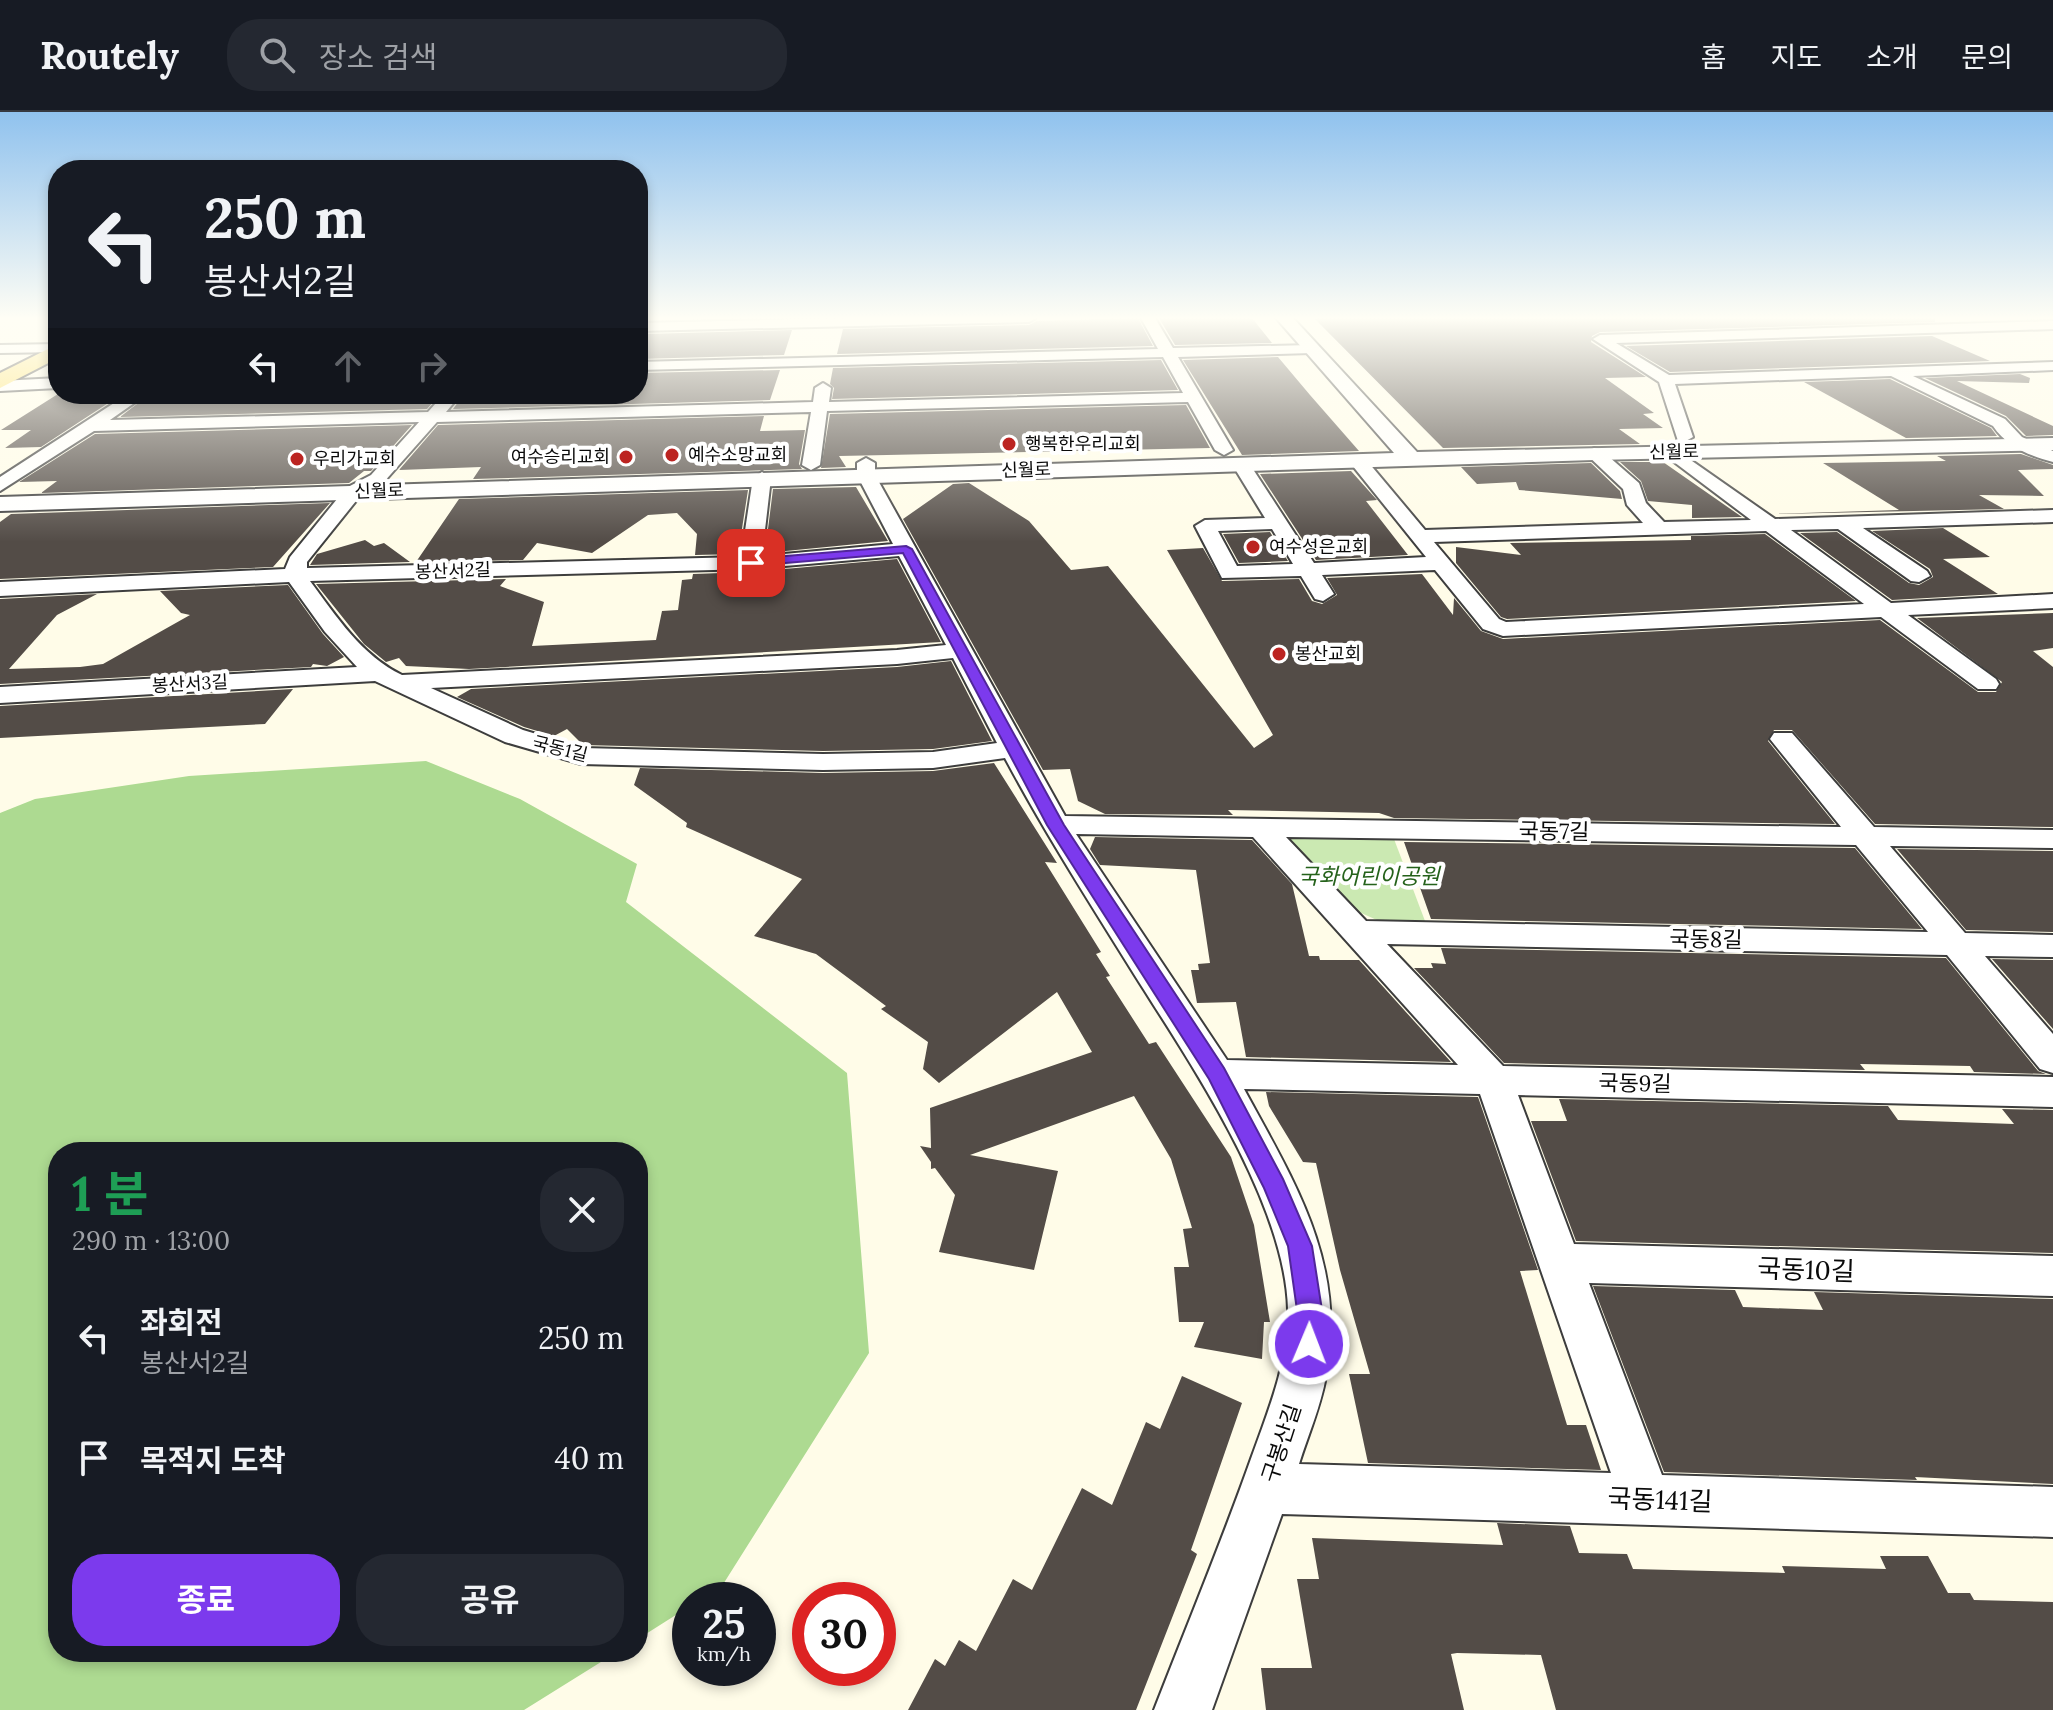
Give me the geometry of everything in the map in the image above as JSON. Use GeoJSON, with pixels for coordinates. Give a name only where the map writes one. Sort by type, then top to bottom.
{"type":"FeatureCollection","features":[{"type":"Feature","properties":{"kind":"street"},"geometry":{"type":"LineString","coordinates":[[811,465],[822,393]]}},
{"type":"Feature","properties":{"kind":"street"},"geometry":{"type":"LineString","coordinates":[[1191,393],[1323,594]]}},
{"type":"Feature","properties":{"kind":"street"},"geometry":{"type":"LineString","coordinates":[[1351,393],[1405,452]]}},
{"type":"Feature","properties":{"kind":"street"},"geometry":{"type":"LineString","coordinates":[[1668,393],[1678,444],[1771,525],[1987,684]]}},
{"type":"Feature","properties":{"kind":"street"},"geometry":{"type":"LineString","coordinates":[[1936,393],[1999,423],[2013,439],[2053,457]]}},
{"type":"Feature","properties":{"kind":"street"},"geometry":{"type":"LineString","coordinates":[[90,426],[1194,397]]}},
{"type":"Feature","properties":{"kind":"street"},"geometry":{"type":"LineString","coordinates":[[0,488],[124,404]]}},
{"type":"Feature","properties":{"kind":"street"},"geometry":{"type":"LineString","coordinates":[[295,575],[297,561],[353,492],[377,479],[444,404]]}},
{"type":"Feature","properties":{"kind":"street","name":"신월로"},"geometry":{"type":"LineString","coordinates":[[0,504],[762,478],[866,469],[1678,444],[2013,439],[2053,433]]}},
{"type":"Feature","properties":{"kind":"street","name":"신월로"},"geometry":{"type":"LineString","coordinates":[[2013,439],[2053,444]]}},
{"type":"Feature","properties":{"kind":"street","name":"신월로"},"geometry":{"type":"LineString","coordinates":[[1233,457],[1357,460],[1405,452],[1594,453],[1678,444]]}},
{"type":"Feature","properties":{"kind":"street"},"geometry":{"type":"LineString","coordinates":[[1594,453],[1632,487],[1637,505],[1658,528]]}},
{"type":"Feature","properties":{"kind":"street"},"geometry":{"type":"LineString","coordinates":[[1357,460],[1491,624],[1503,629],[2053,601]]}},
{"type":"Feature","properties":{"kind":"street","name":"신월로"},"geometry":{"type":"LineString","coordinates":[[0,488],[811,465],[866,469]]}},
{"type":"Feature","properties":{"kind":"street","name":"구봉산길"},"geometry":{"type":"LineString","coordinates":[[866,469],[1055,825],[1217,1074],[1289,1216],[1307,1278],[1309,1333],[1303,1377],[1266,1488],[1183,1710]]}},
{"type":"Feature","properties":{"kind":"street"},"geometry":{"type":"LineString","coordinates":[[751,563],[762,478]]}},
{"type":"Feature","properties":{"kind":"street"},"geometry":{"type":"LineString","coordinates":[[1419,536],[2053,516]]}},
{"type":"Feature","properties":{"kind":"street"},"geometry":{"type":"LineString","coordinates":[[1278,523],[1205,526],[1230,573],[1442,563]]}},
{"type":"Feature","properties":{"kind":"street"},"geometry":{"type":"LineString","coordinates":[[1843,523],[1919,576]]}},
{"type":"Feature","properties":{"kind":"street","name":"봉산서2길"},"geometry":{"type":"LineString","coordinates":[[0,589],[295,575],[751,563],[906,549]]}},
{"type":"Feature","properties":{"kind":"street","name":"국동1길"},"geometry":{"type":"LineString","coordinates":[[295,575],[347,644],[389,678],[514,736],[581,756],[630,760],[933,760],[1014,749]]}},
{"type":"Feature","properties":{"kind":"street","name":"봉산서3길"},"geometry":{"type":"LineString","coordinates":[[0,695],[897,657],[961,650]]}},
{"type":"Feature","properties":{"kind":"street"},"geometry":{"type":"LineString","coordinates":[[1783,739],[2053,1059]]}},
{"type":"Feature","properties":{"kind":"street","name":"국동7길"},"geometry":{"type":"LineString","coordinates":[[1055,825],[2053,839]]}},
{"type":"Feature","properties":{"kind":"street"},"geometry":{"type":"LineString","coordinates":[[1259,826],[1493,1079],[1646,1500]]}},
{"type":"Feature","properties":{"kind":"street","name":"국동8길"},"geometry":{"type":"LineString","coordinates":[[1359,932],[2053,946]]}},
{"type":"Feature","properties":{"kind":"street","name":"국동9길"},"geometry":{"type":"LineString","coordinates":[[1217,1074],[2053,1092]]}},
{"type":"Feature","properties":{"kind":"street","name":"국동10길"},"geometry":{"type":"LineString","coordinates":[[1560,1263],[2053,1276]]}},
{"type":"Feature","properties":{"kind":"street","name":"국동141길"},"geometry":{"type":"LineString","coordinates":[[1266,1488],[2053,1512]]}},
{"type":"Feature","properties":{"kind":"green space"},"geometry":{"type":"Polygon","coordinates":[[[426,761],[520,799],[637,864],[626,902],[847,1073],[869,1353],[725,1582],[672,1582],[672,1617],[648,1633],[648,1142],[48,1142],[48,1662],[601,1662],[524,1710],[0,1710],[0,813],[35,799],[189,776],[426,761]]]}},
{"type":"Feature","properties":{"kind":"green space","name":"국화어린이공원"},"geometry":{"type":"Polygon","coordinates":[[[1287,839],[1394,839],[1425,921],[1379,921],[1348,907],[1287,839]]]}},
{"type":"Feature","properties":{"kind":"building"},"geometry":{"type":"Polygon","coordinates":[[[648,393],[772,393],[770,400],[648,403],[648,393]]]}},
{"type":"Feature","properties":{"kind":"building"},"geometry":{"type":"Polygon","coordinates":[[[833,393],[1079,393],[832,399],[833,393]]]}},
{"type":"Feature","properties":{"kind":"building"},"geometry":{"type":"Polygon","coordinates":[[[1203,393],[1309,393],[1359,451],[1242,455],[1203,393]]]}},
{"type":"Feature","properties":{"kind":"building"},"geometry":{"type":"Polygon","coordinates":[[[1388,393],[1625,393],[1654,413],[1643,414],[1663,428],[1619,429],[1640,444],[1443,448],[1388,393]]]}},
{"type":"Feature","properties":{"kind":"building"},"geometry":{"type":"Polygon","coordinates":[[[1823,393],[1918,393],[1991,428],[1997,436],[1906,438],[1823,393]]]}},
{"type":"Feature","properties":{"kind":"building"},"geometry":{"type":"Polygon","coordinates":[[[1956,393],[1982,393],[2053,426],[2053,435],[2026,436],[2006,416],[1956,393]]]}},
{"type":"Feature","properties":{"kind":"building"},"geometry":{"type":"Polygon","coordinates":[[[48,400],[48,404],[107,404],[41,447],[5,448],[31,430],[1,430],[48,400]]]}},
{"type":"Feature","properties":{"kind":"building"},"geometry":{"type":"Polygon","coordinates":[[[137,404],[431,404],[427,409],[120,417],[137,404]]]}},
{"type":"Feature","properties":{"kind":"building"},"geometry":{"type":"Polygon","coordinates":[[[457,404],[629,404],[453,409],[457,404]]]}},
{"type":"Feature","properties":{"kind":"building"},"geometry":{"type":"Polygon","coordinates":[[[1186,405],[1210,448],[839,456],[846,467],[821,468],[830,414],[1186,405]]]}},
{"type":"Feature","properties":{"kind":"building"},"geometry":{"type":"Polygon","coordinates":[[[764,416],[760,431],[805,430],[799,464],[802,469],[473,479],[481,467],[399,470],[438,425],[764,416]]]}},
{"type":"Feature","properties":{"kind":"building"},"geometry":{"type":"Polygon","coordinates":[[[412,425],[371,471],[364,471],[349,483],[41,493],[57,481],[19,482],[95,434],[412,425]]]}},
{"type":"Feature","properties":{"kind":"building"},"geometry":{"type":"Polygon","coordinates":[[[2021,454],[2053,465],[2053,469],[2018,470],[2044,496],[1979,495],[2004,509],[1773,514],[1899,510],[1823,463],[1946,461],[1937,456],[2021,454]]]}},
{"type":"Feature","properties":{"kind":"building"},"geometry":{"type":"Polygon","coordinates":[[[1620,462],[1663,462],[1742,517],[1692,518],[1692,505],[1648,501],[1641,481],[1620,462]]]}},
{"type":"Feature","properties":{"kind":"building"},"geometry":{"type":"Polygon","coordinates":[[[1591,463],[1620,491],[1622,499],[1519,490],[1516,482],[1477,484],[1461,467],[1591,463]]]}},
{"type":"Feature","properties":{"kind":"building"},"geometry":{"type":"Polygon","coordinates":[[[1351,471],[1377,500],[1366,501],[1408,555],[1316,560],[1260,474],[1351,471]]]}},
{"type":"Feature","properties":{"kind":"building"},"geometry":{"type":"Polygon","coordinates":[[[969,483],[1029,521],[1071,570],[1108,566],[1254,748],[1273,735],[1167,550],[1203,548],[1222,581],[1299,579],[1312,601],[1322,604],[1337,595],[1327,578],[1422,574],[1453,615],[1454,598],[1481,631],[1503,639],[1880,620],[1978,692],[1996,692],[2002,682],[1917,618],[2053,613],[2053,648],[2033,651],[2053,667],[2053,827],[1875,824],[1792,730],[1774,730],[1768,741],[1835,824],[1394,818],[1379,813],[1228,810],[1233,815],[1105,814],[1078,801],[1070,769],[1043,770],[903,519],[953,484],[969,483]]]}},
{"type":"Feature","properties":{"kind":"building"},"geometry":{"type":"Polygon","coordinates":[[[856,487],[888,541],[765,553],[773,489],[856,487]]]}},
{"type":"Feature","properties":{"kind":"building"},"geometry":{"type":"Polygon","coordinates":[[[748,490],[738,554],[695,555],[697,534],[677,513],[648,515],[592,553],[537,543],[523,560],[416,562],[459,499],[748,490]]]}},
{"type":"Feature","properties":{"kind":"building"},"geometry":{"type":"Polygon","coordinates":[[[330,503],[273,567],[0,579],[0,522],[11,514],[330,503]]]}},
{"type":"Feature","properties":{"kind":"building"},"geometry":{"type":"Polygon","coordinates":[[[1943,528],[1990,557],[1943,559],[1998,594],[1892,600],[1800,533],[1837,532],[1909,583],[1919,585],[1933,577],[1930,569],[1872,531],[1943,528]]]}},
{"type":"Feature","properties":{"kind":"building","name":"여수성은교회"},"geometry":{"type":"Polygon","coordinates":[[[1270,532],[1288,561],[1239,563],[1223,534],[1270,532]]]}},
{"type":"Feature","properties":{"kind":"building"},"geometry":{"type":"Polygon","coordinates":[[[1765,534],[1856,601],[1507,619],[1501,617],[1456,563],[1456,547],[1521,555],[1510,543],[1691,540],[1691,536],[1765,534]]]}},
{"type":"Feature","properties":{"kind":"building"},"geometry":{"type":"Polygon","coordinates":[[[365,540],[374,546],[384,543],[410,562],[310,565],[317,554],[365,540]]]}},
{"type":"Feature","properties":{"kind":"building"},"geometry":{"type":"Polygon","coordinates":[[[897,559],[941,642],[469,669],[406,666],[399,658],[386,662],[364,644],[316,584],[506,579],[500,586],[544,602],[532,646],[656,640],[662,611],[678,610],[682,580],[692,579],[693,574],[897,559]]]}},
{"type":"Feature","properties":{"kind":"building"},"geometry":{"type":"Polygon","coordinates":[[[288,585],[323,634],[344,657],[327,666],[313,664],[311,667],[0,684],[0,599],[97,594],[57,615],[9,669],[80,667],[103,664],[190,615],[181,613],[160,591],[288,585]]]}},
{"type":"Feature","properties":{"kind":"building"},"geometry":{"type":"Polygon","coordinates":[[[951,661],[992,741],[933,749],[823,751],[583,745],[567,729],[554,736],[524,727],[457,697],[471,689],[897,667],[951,661]]]}},
{"type":"Feature","properties":{"kind":"building"},"geometry":{"type":"Polygon","coordinates":[[[293,689],[265,724],[0,738],[0,706],[293,689]]]}},
{"type":"Feature","properties":{"kind":"building"},"geometry":{"type":"Polygon","coordinates":[[[994,763],[1057,863],[1045,862],[1101,952],[1096,954],[1110,976],[1106,977],[1149,1044],[1156,1042],[1231,1157],[1254,1225],[1270,1322],[1264,1322],[1262,1359],[1194,1347],[1204,1322],[1179,1322],[1174,1267],[1189,1267],[1183,1229],[1192,1228],[1171,1159],[1134,1096],[970,1155],[1058,1171],[1034,1270],[939,1252],[955,1195],[935,1168],[931,1169],[931,1162],[920,1146],[931,1148],[930,1108],[1092,1052],[1057,992],[939,1083],[923,1069],[928,1042],[881,1009],[886,1006],[816,954],[754,936],[802,879],[686,827],[687,823],[634,785],[640,768],[823,773],[933,771],[994,763]]]}},
{"type":"Feature","properties":{"kind":"building"},"geometry":{"type":"Polygon","coordinates":[[[1095,837],[1252,840],[1292,884],[1309,956],[1319,956],[1320,960],[1359,960],[1451,1062],[1246,1057],[1236,1002],[1197,1003],[1191,970],[1199,970],[1198,964],[1210,963],[1196,870],[1100,865],[1090,849],[1095,837]]]}},
{"type":"Feature","properties":{"kind":"building"},"geometry":{"type":"Polygon","coordinates":[[[1404,842],[1855,848],[1922,929],[1431,919],[1404,842]]]}},
{"type":"Feature","properties":{"kind":"building"},"geometry":{"type":"Polygon","coordinates":[[[1897,849],[2053,851],[2053,932],[1966,930],[1897,849]]]}},
{"type":"Feature","properties":{"kind":"building"},"geometry":{"type":"Polygon","coordinates":[[[1441,948],[1946,958],[2038,1071],[2046,1074],[1974,1072],[1970,1066],[1860,1064],[1865,1070],[1504,1063],[1414,968],[1433,968],[1431,963],[1446,964],[1441,948]]]}},
{"type":"Feature","properties":{"kind":"building"},"geometry":{"type":"Polygon","coordinates":[[[1992,959],[2053,960],[2053,1029],[1992,959]]]}},
{"type":"Feature","properties":{"kind":"building"},"geometry":{"type":"Polygon","coordinates":[[[1266,1092],[1478,1097],[1538,1270],[1520,1271],[1567,1425],[1586,1425],[1601,1470],[1368,1463],[1349,1374],[1370,1374],[1340,1270],[1316,1163],[1303,1162],[1269,1106],[1266,1092]]]}},
{"type":"Feature","properties":{"kind":"building"},"geometry":{"type":"Polygon","coordinates":[[[1559,1099],[1888,1106],[1898,1120],[2014,1124],[2002,1109],[2053,1110],[2053,1253],[1576,1241],[1531,1121],[1567,1121],[1559,1099]]]}},
{"type":"Feature","properties":{"kind":"building"},"geometry":{"type":"Polygon","coordinates":[[[1593,1286],[1735,1290],[1743,1307],[1823,1310],[1814,1292],[2053,1299],[2053,1484],[1915,1477],[1917,1480],[1664,1472],[1593,1286]]]}},
{"type":"Feature","properties":{"kind":"building"},"geometry":{"type":"Polygon","coordinates":[[[1182,1376],[1242,1403],[1191,1550],[1197,1554],[1136,1710],[908,1710],[935,1659],[945,1666],[959,1640],[976,1651],[1013,1579],[1032,1590],[1082,1488],[1112,1505],[1146,1422],[1160,1429],[1182,1376]]]}},
{"type":"Feature","properties":{"kind":"building"},"geometry":{"type":"Polygon","coordinates":[[[1497,1523],[1570,1526],[1579,1553],[1627,1554],[1633,1569],[1785,1573],[1782,1566],[1886,1569],[1880,1556],[1928,1556],[1948,1593],[1970,1593],[1974,1600],[2053,1602],[2053,1710],[1556,1710],[1541,1655],[1457,1653],[1451,1654],[1464,1710],[1266,1710],[1261,1668],[1312,1668],[1297,1579],[1319,1579],[1312,1538],[1503,1545],[1497,1523]]]}},
{"type":"Feature","properties":{"kind":"place","name":"행복한우리교회"},"geometry":{"type":"Point","coordinates":[1009,444]}},
{"type":"Feature","properties":{"kind":"place","name":"예수소망교회"},"geometry":{"type":"Point","coordinates":[672,455]}},
{"type":"Feature","properties":{"kind":"place","name":"여수승리교회"},"geometry":{"type":"Point","coordinates":[626,457]}},
{"type":"Feature","properties":{"kind":"place","name":"우리가교회"},"geometry":{"type":"Point","coordinates":[297,459]}},
{"type":"Feature","properties":{"kind":"place","name":"여수성은교회"},"geometry":{"type":"Point","coordinates":[1253,547]}},
{"type":"Feature","properties":{"kind":"place","name":"봉산교회"},"geometry":{"type":"Point","coordinates":[1279,654]}},
{"type":"Feature","properties":{"kind":"route"},"geometry":{"type":"LineString","coordinates":[[751,563],[906,549],[1055,825],[1217,1074],[1275,1186],[1300,1246],[1307,1278],[1309,1344]]}}]}
